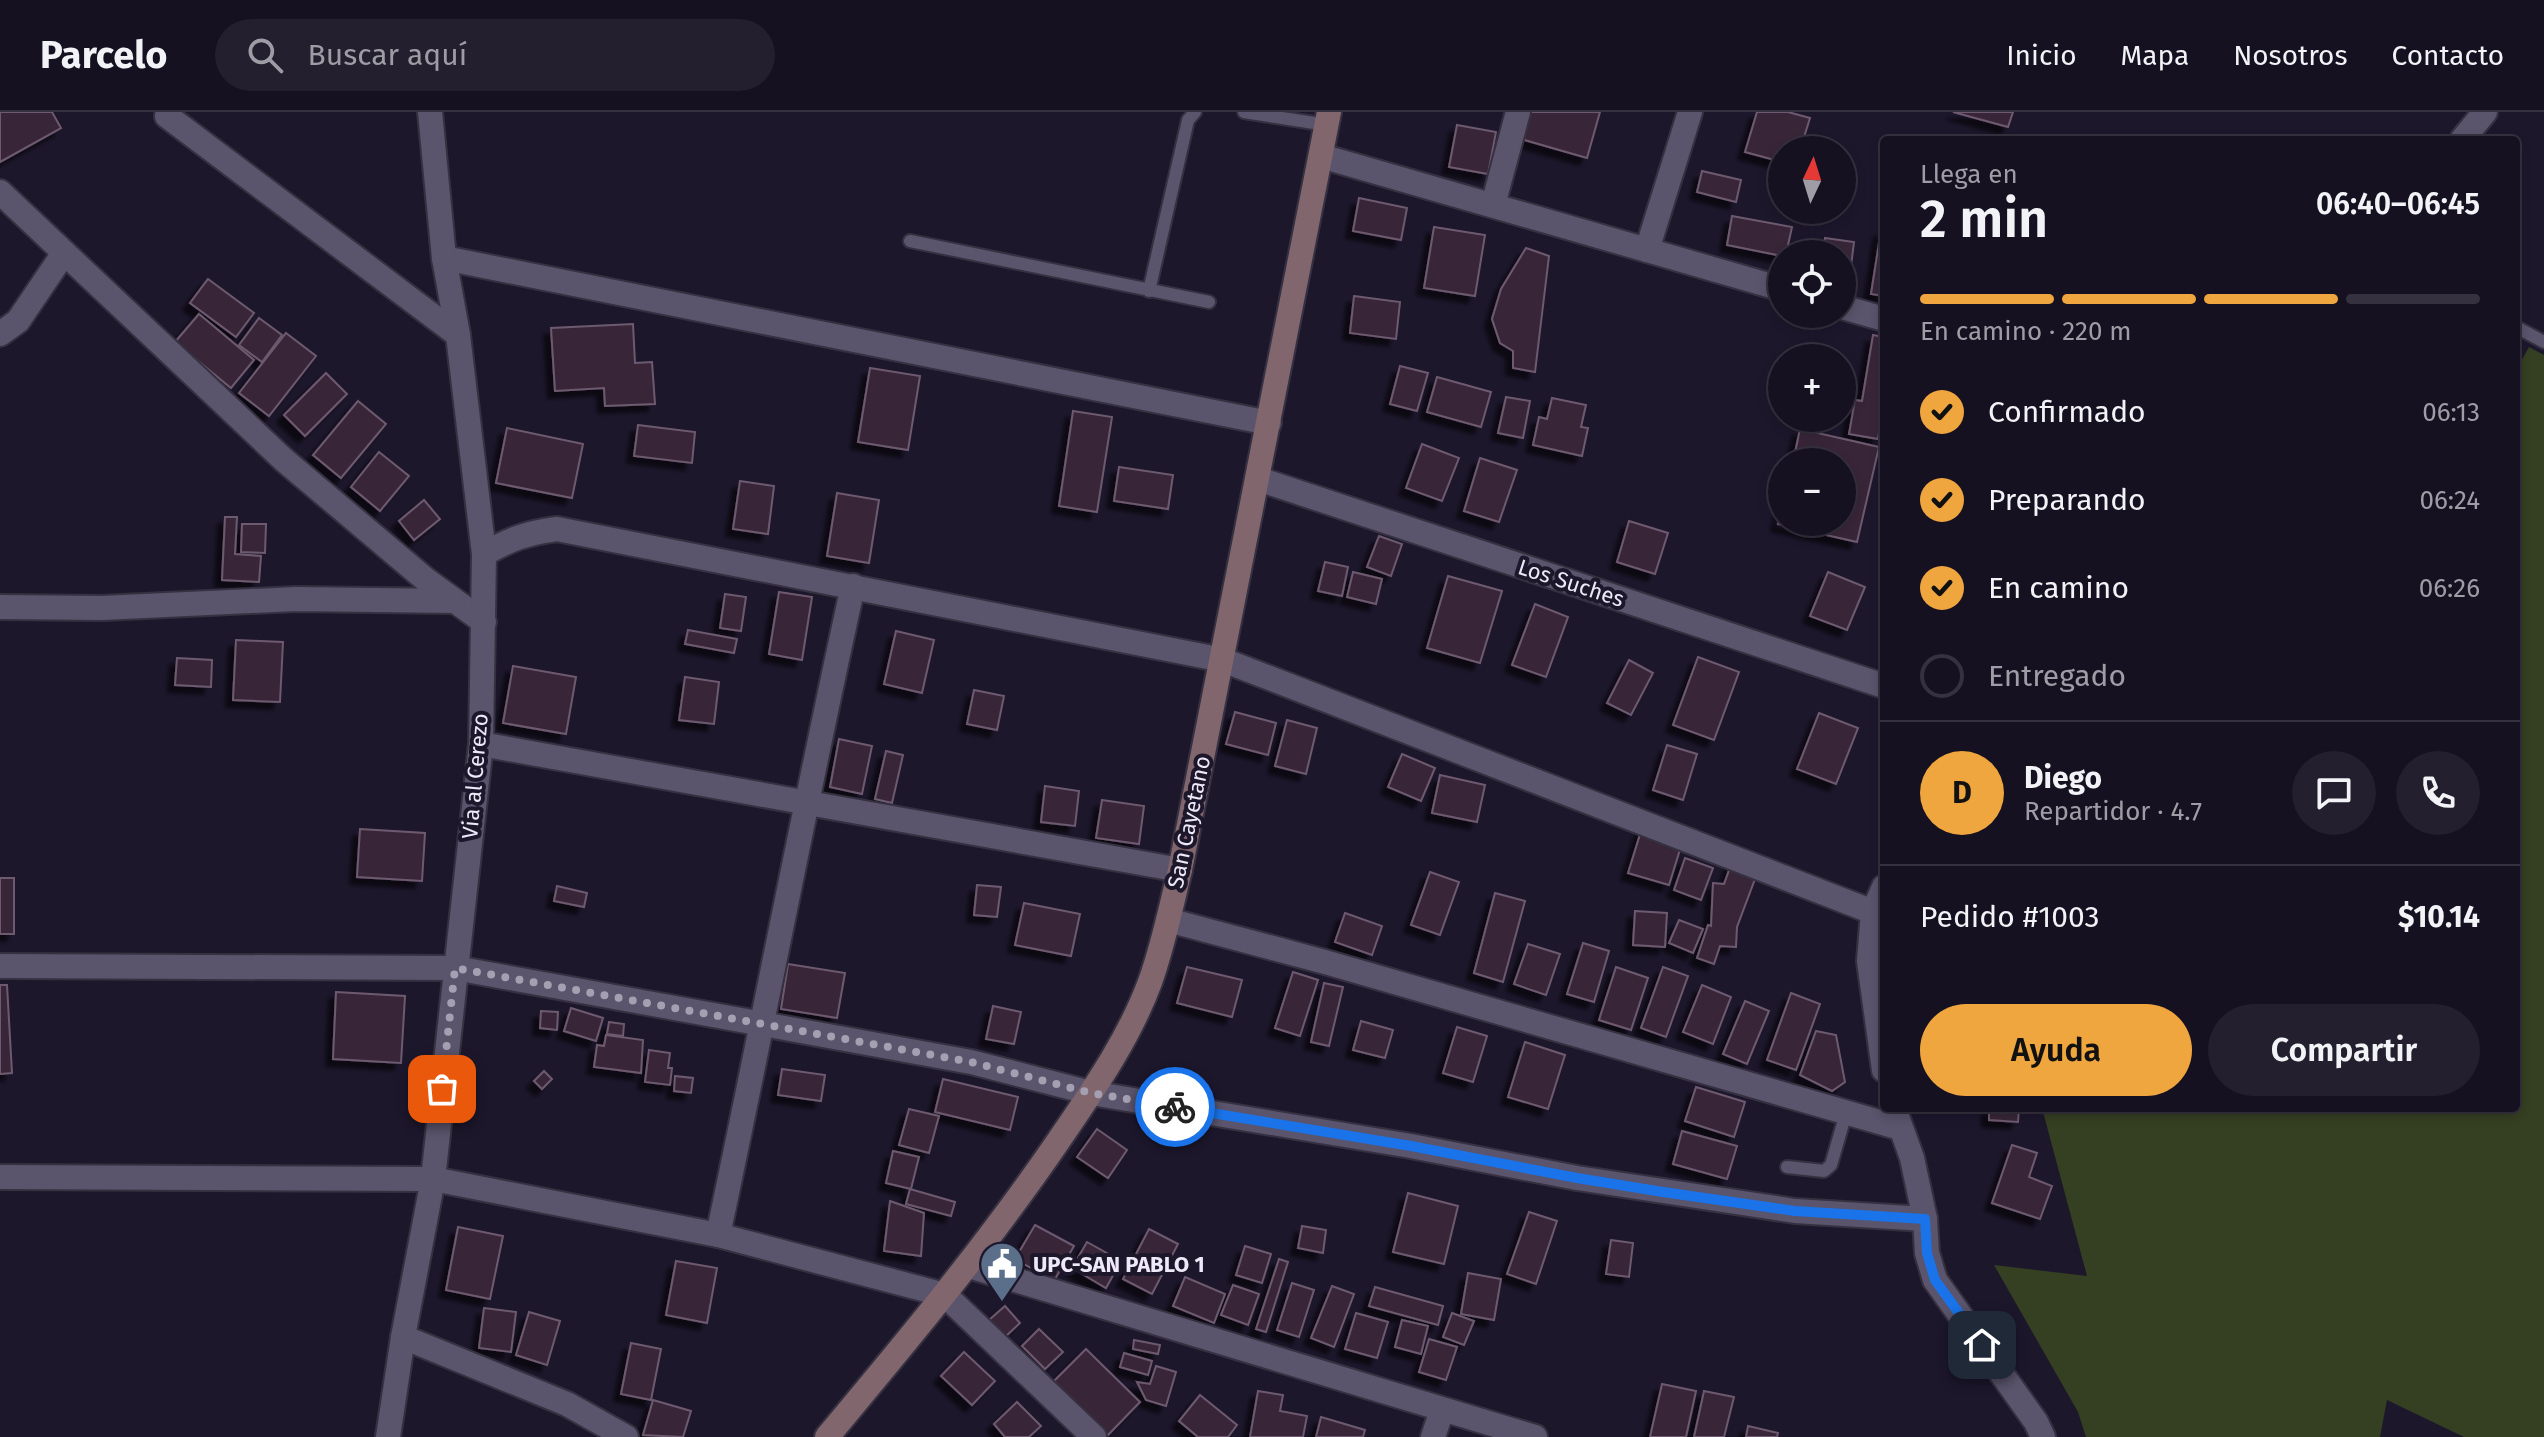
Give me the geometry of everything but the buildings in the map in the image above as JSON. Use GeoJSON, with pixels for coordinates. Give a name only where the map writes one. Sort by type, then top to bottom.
{"type":"FeatureCollection","features":[{"type":"Feature","properties":{"kind":"main road","name":"San Cayetano"},"geometry":{"type":"LineString","coordinates":[[827,1437],[969,1266],[1021,1195],[1091,1093],[1132,1022],[1150,982],[1180,870],[1328,118]]}},
{"type":"Feature","properties":{"kind":"street","name":"Via al Cerezo"},"geometry":{"type":"LineString","coordinates":[[388,1437],[403,1337],[433,1179],[481,744],[484,554],[458,335],[444,258],[430,112]]}},
{"type":"Feature","properties":{"kind":"street"},"geometry":{"type":"LineString","coordinates":[[1493,205],[1518,112]]}},
{"type":"Feature","properties":{"kind":"street"},"geometry":{"type":"LineString","coordinates":[[1647,250],[1690,112]]}},
{"type":"Feature","properties":{"kind":"street"},"geometry":{"type":"LineString","coordinates":[[2465,136],[2485,112]]}},
{"type":"Feature","properties":{"kind":"street"},"geometry":{"type":"LineString","coordinates":[[167,116],[458,335]]}},
{"type":"Feature","properties":{"kind":"street"},"geometry":{"type":"LineString","coordinates":[[1321,156],[1768,285]]}},
{"type":"Feature","properties":{"kind":"street"},"geometry":{"type":"LineString","coordinates":[[0,192],[284,460],[454,601],[484,622]]}},
{"type":"Feature","properties":{"kind":"street"},"geometry":{"type":"LineString","coordinates":[[0,334],[18,321],[64,253]]}},
{"type":"Feature","properties":{"kind":"street"},"geometry":{"type":"LineString","coordinates":[[444,258],[1269,423]]}},
{"type":"Feature","properties":{"kind":"street"},"geometry":{"type":"LineString","coordinates":[[1856,311],[1880,318]]}},
{"type":"Feature","properties":{"kind":"street","name":"Los Suches"},"geometry":{"type":"LineString","coordinates":[[1258,479],[1880,685]]}},
{"type":"Feature","properties":{"kind":"street"},"geometry":{"type":"LineString","coordinates":[[484,554],[510,539],[557,529],[1223,660],[1873,912]]}},
{"type":"Feature","properties":{"kind":"street"},"geometry":{"type":"LineString","coordinates":[[718,1235],[853,586]]}},
{"type":"Feature","properties":{"kind":"street"},"geometry":{"type":"LineString","coordinates":[[0,607],[102,608],[296,599],[454,601]]}},
{"type":"Feature","properties":{"kind":"street"},"geometry":{"type":"LineString","coordinates":[[481,744],[1180,870]]}},
{"type":"Feature","properties":{"kind":"street"},"geometry":{"type":"LineString","coordinates":[[1880,896],[1873,912],[1869,961],[1880,1041]]}},
{"type":"Feature","properties":{"kind":"street"},"geometry":{"type":"LineString","coordinates":[[1168,920],[1325,962],[1846,1113],[1897,1118],[1912,1158],[1925,1219],[1927,1253],[1935,1280],[2036,1422],[2043,1437]]}},
{"type":"Feature","properties":{"kind":"street"},"geometry":{"type":"LineString","coordinates":[[0,966],[455,968],[971,1062],[1091,1093],[1411,1146],[1577,1178],[1795,1211],[1925,1219]]}},
{"type":"Feature","properties":{"kind":"street"},"geometry":{"type":"LineString","coordinates":[[0,1177],[433,1179],[718,1235],[945,1295],[1094,1437]]}},
{"type":"Feature","properties":{"kind":"street"},"geometry":{"type":"LineString","coordinates":[[969,1266],[1535,1437]]}},
{"type":"Feature","properties":{"kind":"street"},"geometry":{"type":"LineString","coordinates":[[403,1337],[567,1404],[626,1437]]}},
{"type":"Feature","properties":{"kind":"street"},"geometry":{"type":"LineString","coordinates":[[1433,1437],[1442,1410]]}},
{"type":"Feature","properties":{"kind":"lane"},"geometry":{"type":"LineString","coordinates":[[1149,291],[1188,120],[1195,112]]}},
{"type":"Feature","properties":{"kind":"lane"},"geometry":{"type":"LineString","coordinates":[[1244,112],[1328,118]]}},
{"type":"Feature","properties":{"kind":"lane"},"geometry":{"type":"LineString","coordinates":[[910,241],[1209,302]]}},
{"type":"Feature","properties":{"kind":"lane"},"geometry":{"type":"LineString","coordinates":[[2520,329],[2544,342]]}},
{"type":"Feature","properties":{"kind":"lane"},"geometry":{"type":"LineString","coordinates":[[1787,1167],[1824,1171],[1831,1165],[1846,1113]]}},
{"type":"Feature","properties":{"kind":"green space"},"geometry":{"type":"Polygon","coordinates":[[[2529,347],[2544,355],[2544,1437],[2464,1437],[2387,1400],[2380,1437],[2086,1437],[2078,1412],[1994,1265],[2087,1276],[2043,1112],[2520,1112],[2520,363],[2529,347]]]}},
{"type":"Feature","properties":{"kind":"way so far"},"geometry":{"type":"LineString","coordinates":[[442,1089],[455,968],[971,1062],[1091,1093],[1175,1107]]}},
{"type":"Feature","properties":{"kind":"place","name":"UPC-SAN PABLO 1"},"geometry":{"type":"Point","coordinates":[1002,1303]}},
{"type":"Feature","properties":{"kind":"route"},"geometry":{"type":"LineString","coordinates":[[1175,1107],[1663,1192],[1795,1211],[1925,1219],[1927,1253],[1935,1280],[1982,1345]]}}]}
